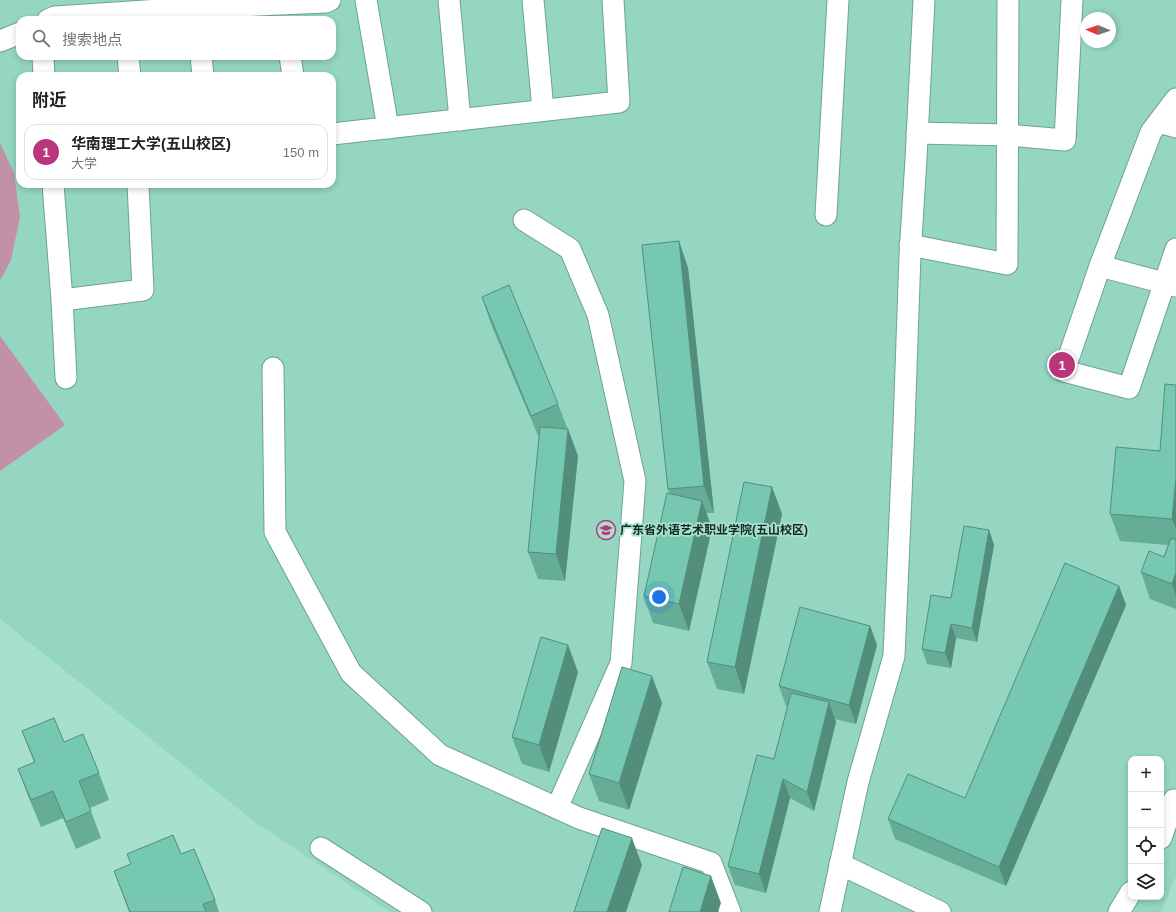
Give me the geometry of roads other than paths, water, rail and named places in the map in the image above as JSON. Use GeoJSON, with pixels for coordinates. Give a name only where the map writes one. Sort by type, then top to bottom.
{"type":"FeatureCollection","features":[{"type":"Feature","properties":{"kind":"street"},"geometry":{"type":"LineString","coordinates":[[125,16],[283,12],[330,0]]}},
{"type":"Feature","properties":{"kind":"street"},"geometry":{"type":"LineString","coordinates":[[366,0],[388,128]]}},
{"type":"Feature","properties":{"kind":"street"},"geometry":{"type":"LineString","coordinates":[[449,0],[460,120]]}},
{"type":"Feature","properties":{"kind":"street"},"geometry":{"type":"LineString","coordinates":[[534,0],[543,110]]}},
{"type":"Feature","properties":{"kind":"street"},"geometry":{"type":"LineString","coordinates":[[336,134],[619,102],[613,0]]}},
{"type":"Feature","properties":{"kind":"street"},"geometry":{"type":"LineString","coordinates":[[826,214],[838,0]]}},
{"type":"Feature","properties":{"kind":"street"},"geometry":{"type":"LineString","coordinates":[[830,912],[858,782],[894,656],[910,245],[924,0]]}},
{"type":"Feature","properties":{"kind":"street"},"geometry":{"type":"LineString","coordinates":[[910,245],[1007,264],[1008,0]]}},
{"type":"Feature","properties":{"kind":"street"},"geometry":{"type":"LineString","coordinates":[[917,132],[1008,135],[1066,140],[1072,0]]}},
{"type":"Feature","properties":{"kind":"street"},"geometry":{"type":"LineString","coordinates":[[0,41],[16,34]]}},
{"type":"Feature","properties":{"kind":"street"},"geometry":{"type":"LineString","coordinates":[[43,60],[44,72]]}},
{"type":"Feature","properties":{"kind":"street"},"geometry":{"type":"LineString","coordinates":[[128,60],[130,72]]}},
{"type":"Feature","properties":{"kind":"street"},"geometry":{"type":"LineString","coordinates":[[201,60],[203,72]]}},
{"type":"Feature","properties":{"kind":"street"},"geometry":{"type":"LineString","coordinates":[[291,60],[292,72]]}},
{"type":"Feature","properties":{"kind":"street"},"geometry":{"type":"LineString","coordinates":[[1176,99],[1167,125],[1151,132],[1100,266],[1064,371],[1129,388],[1171,284],[1176,249]]}},
{"type":"Feature","properties":{"kind":"street"},"geometry":{"type":"LineString","coordinates":[[53,188],[62,300],[66,378]]}},
{"type":"Feature","properties":{"kind":"street"},"geometry":{"type":"LineString","coordinates":[[62,300],[143,290],[138,188]]}},
{"type":"Feature","properties":{"kind":"street"},"geometry":{"type":"LineString","coordinates":[[524,220],[570,249],[598,315],[635,481],[621,663],[557,808]]}},
{"type":"Feature","properties":{"kind":"street"},"geometry":{"type":"LineString","coordinates":[[1100,266],[1171,284]]}},
{"type":"Feature","properties":{"kind":"street"},"geometry":{"type":"LineString","coordinates":[[273,368],[275,532],[351,673],[440,755],[579,818],[711,863],[730,912]]}},
{"type":"Feature","properties":{"kind":"street"},"geometry":{"type":"LineString","coordinates":[[1164,829],[1174,800],[1176,800]]}},
{"type":"Feature","properties":{"kind":"street"},"geometry":{"type":"LineString","coordinates":[[321,848],[422,912]]}},
{"type":"Feature","properties":{"kind":"street"},"geometry":{"type":"LineString","coordinates":[[840,864],[940,912]]}},
{"type":"Feature","properties":{"kind":"street"},"geometry":{"type":"LineString","coordinates":[[1119,912],[1128,897]]}},
{"type":"Feature","properties":{"kind":"place","name":"华南理工大学(五山校区)"},"geometry":{"type":"Point","coordinates":[1062,365]}},
{"type":"Feature","properties":{"kind":"place","name":"广东省外语艺术职业学院(五山校区)"},"geometry":{"type":"Point","coordinates":[606,530]}}]}
